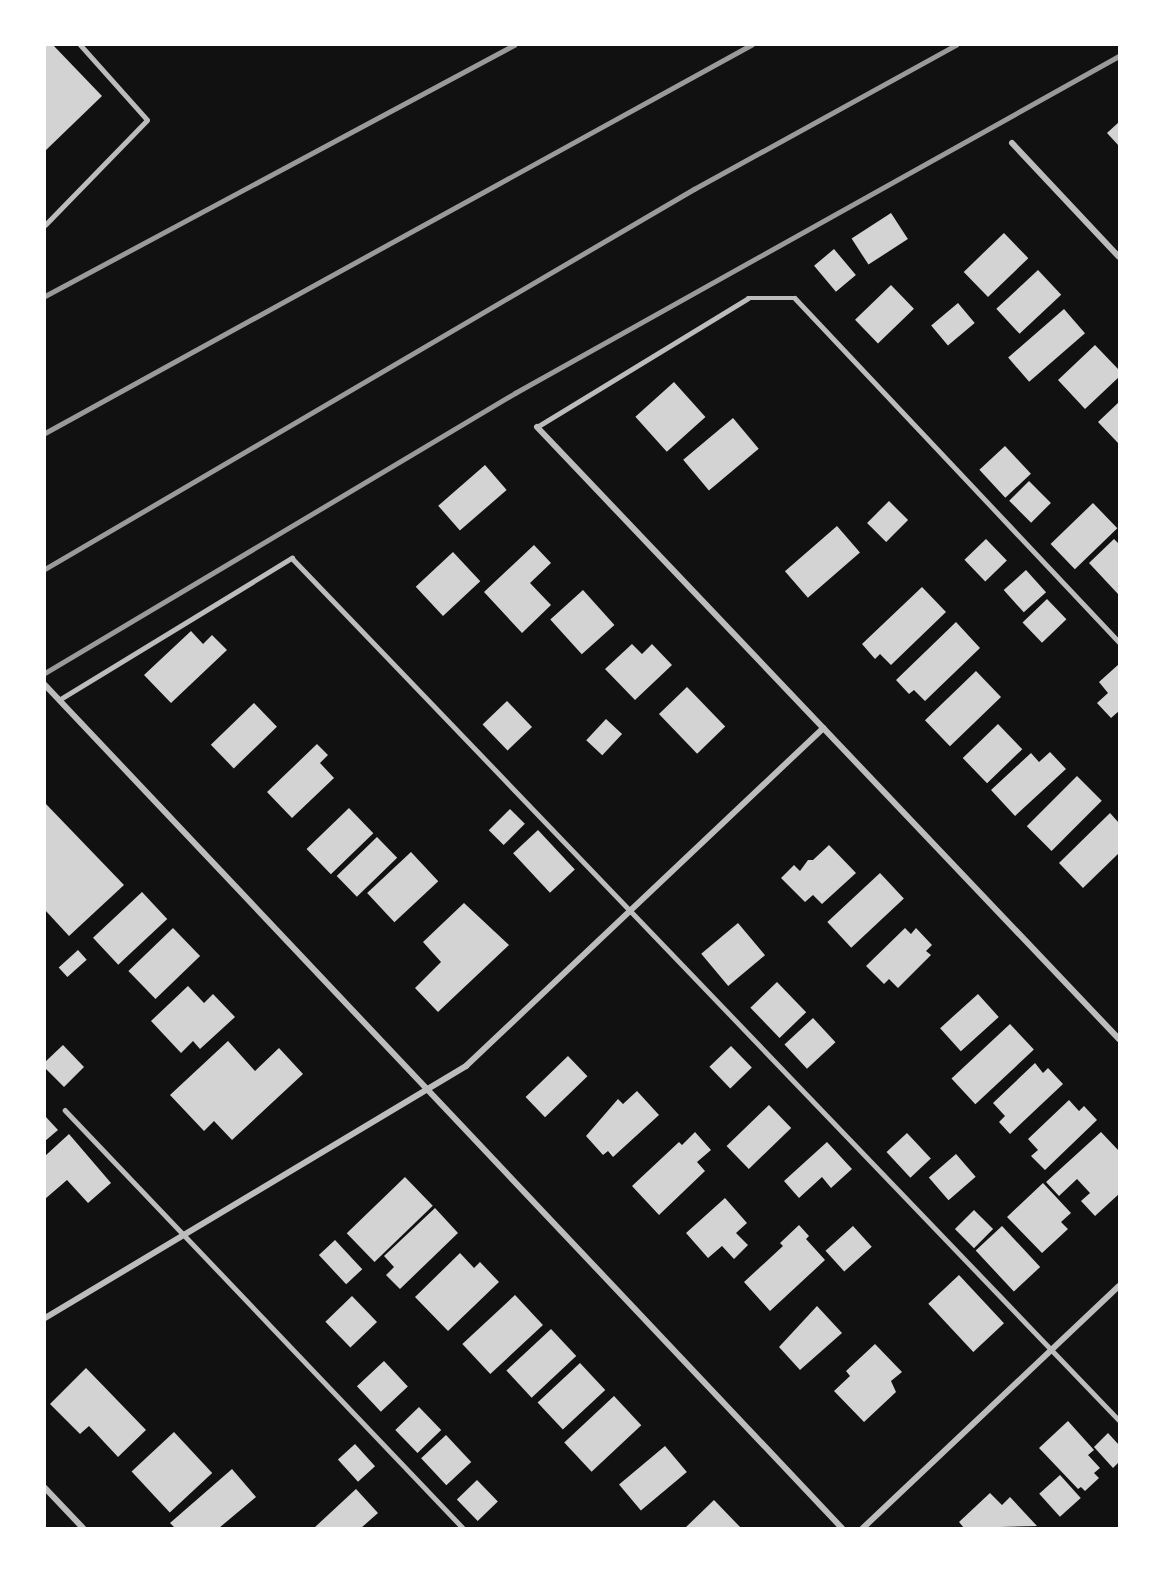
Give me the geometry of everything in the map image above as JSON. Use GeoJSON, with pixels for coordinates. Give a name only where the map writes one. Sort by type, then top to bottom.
{"type":"FeatureCollection","features":[{"type":"Feature","properties":{"kind":"street"},"geometry":{"type":"LineString","coordinates":[[1012,143],[1119,256]]}},
{"type":"Feature","properties":{"kind":"street"},"geometry":{"type":"LineString","coordinates":[[537,427],[1119,1039]]}},
{"type":"Feature","properties":{"kind":"street"},"geometry":{"type":"LineString","coordinates":[[45,685],[842,1528]]}},
{"type":"Feature","properties":{"kind":"street"},"geometry":{"type":"LineString","coordinates":[[45,1318],[471,1062],[824,728]]}},
{"type":"Feature","properties":{"kind":"street"},"geometry":{"type":"LineString","coordinates":[[863,1528],[1119,1286]]}},
{"type":"Feature","properties":{"kind":"street"},"geometry":{"type":"LineString","coordinates":[[45,1488],[83,1528]]}},
{"type":"Feature","properties":{"kind":"lane"},"geometry":{"type":"LineString","coordinates":[[45,225],[147,120],[80,45]]}},
{"type":"Feature","properties":{"kind":"lane"},"geometry":{"type":"LineString","coordinates":[[537,427],[748,298],[795,298],[1119,642]]}},
{"type":"Feature","properties":{"kind":"lane"},"geometry":{"type":"LineString","coordinates":[[60,700],[292,558],[632,909],[1119,1420]]}},
{"type":"Feature","properties":{"kind":"lane"},"geometry":{"type":"LineString","coordinates":[[65,1110],[463,1528]]}},
{"type":"Feature","properties":{"kind":"building"},"geometry":{"type":"Polygon","coordinates":[[[45,45],[53,45],[102,96],[45,151],[45,45]]]}},
{"type":"Feature","properties":{"kind":"building"},"geometry":{"type":"Polygon","coordinates":[[[1119,122],[1119,146],[1107,133],[1119,122]]]}},
{"type":"Feature","properties":{"kind":"building"},"geometry":{"type":"Polygon","coordinates":[[[891,213],[908,239],[868,265],[852,239],[891,213]]]}},
{"type":"Feature","properties":{"kind":"building"},"geometry":{"type":"Polygon","coordinates":[[[1004,233],[1028,258],[988,297],[964,272],[1004,233]]]}},
{"type":"Feature","properties":{"kind":"building"},"geometry":{"type":"Polygon","coordinates":[[[834,249],[856,275],[836,292],[814,266],[834,249]]]}},
{"type":"Feature","properties":{"kind":"building"},"geometry":{"type":"Polygon","coordinates":[[[1038,270],[1061,295],[1020,334],[996,309],[1038,270]]]}},
{"type":"Feature","properties":{"kind":"building"},"geometry":{"type":"Polygon","coordinates":[[[891,285],[914,309],[878,343],[855,320],[891,285]]]}},
{"type":"Feature","properties":{"kind":"building"},"geometry":{"type":"Polygon","coordinates":[[[958,303],[975,323],[948,345],[931,325],[958,303]]]}},
{"type":"Feature","properties":{"kind":"building"},"geometry":{"type":"Polygon","coordinates":[[[1064,309],[1085,333],[1029,382],[1008,358],[1064,309]]]}},
{"type":"Feature","properties":{"kind":"building"},"geometry":{"type":"Polygon","coordinates":[[[1095,345],[1119,370],[1119,377],[1085,409],[1058,380],[1095,345]]]}},
{"type":"Feature","properties":{"kind":"building"},"geometry":{"type":"Polygon","coordinates":[[[674,382],[705,417],[667,452],[635,417],[674,382]]]}},
{"type":"Feature","properties":{"kind":"building"},"geometry":{"type":"Polygon","coordinates":[[[1119,402],[1119,444],[1098,422],[1119,402]]]}},
{"type":"Feature","properties":{"kind":"building"},"geometry":{"type":"Polygon","coordinates":[[[733,418],[759,449],[709,490],[683,460],[733,418]]]}},
{"type":"Feature","properties":{"kind":"building"},"geometry":{"type":"Polygon","coordinates":[[[1005,446],[1031,474],[1005,498],[979,470],[1005,446]]]}},
{"type":"Feature","properties":{"kind":"building"},"geometry":{"type":"Polygon","coordinates":[[[485,465],[507,490],[460,531],[438,506],[485,465]]]}},
{"type":"Feature","properties":{"kind":"building"},"geometry":{"type":"Polygon","coordinates":[[[1029,481],[1051,503],[1031,523],[1009,501],[1029,481]]]}},
{"type":"Feature","properties":{"kind":"building"},"geometry":{"type":"Polygon","coordinates":[[[889,501],[908,520],[886,542],[867,523],[889,501]]]}},
{"type":"Feature","properties":{"kind":"building"},"geometry":{"type":"Polygon","coordinates":[[[1093,503],[1117,528],[1075,569],[1051,544],[1093,503]]]}},
{"type":"Feature","properties":{"kind":"building"},"geometry":{"type":"Polygon","coordinates":[[[837,526],[860,552],[808,598],[785,571],[837,526]]]}},
{"type":"Feature","properties":{"kind":"building"},"geometry":{"type":"Polygon","coordinates":[[[986,539],[1007,561],[985,581],[964,560],[986,539]]]}},
{"type":"Feature","properties":{"kind":"building"},"geometry":{"type":"Polygon","coordinates":[[[1114,539],[1119,544],[1118,594],[1089,563],[1114,539]]]}},
{"type":"Feature","properties":{"kind":"building"},"geometry":{"type":"Polygon","coordinates":[[[534,545],[551,563],[530,583],[551,605],[522,633],[484,592],[534,545]]]}},
{"type":"Feature","properties":{"kind":"building"},"geometry":{"type":"Polygon","coordinates":[[[453,552],[480,581],[443,616],[416,587],[453,552]]]}},
{"type":"Feature","properties":{"kind":"building"},"geometry":{"type":"Polygon","coordinates":[[[1026,570],[1046,592],[1024,612],[1004,590],[1026,570]]]}},
{"type":"Feature","properties":{"kind":"building"},"geometry":{"type":"Polygon","coordinates":[[[922,587],[946,612],[891,665],[880,654],[875,659],[862,644],[922,587]]]}},
{"type":"Feature","properties":{"kind":"building"},"geometry":{"type":"Polygon","coordinates":[[[583,590],[614,625],[582,654],[550,619],[583,590]]]}},
{"type":"Feature","properties":{"kind":"building"},"geometry":{"type":"Polygon","coordinates":[[[1047,599],[1066,619],[1042,643],[1023,623],[1047,599]]]}},
{"type":"Feature","properties":{"kind":"building"},"geometry":{"type":"Polygon","coordinates":[[[956,622],[980,648],[925,701],[914,690],[909,694],[896,680],[956,622]]]}},
{"type":"Feature","properties":{"kind":"building"},"geometry":{"type":"Polygon","coordinates":[[[191,631],[203,644],[212,635],[227,650],[171,703],[144,675],[191,631]]]}},
{"type":"Feature","properties":{"kind":"building"},"geometry":{"type":"Polygon","coordinates":[[[632,644],[642,654],[652,644],[672,665],[635,700],[605,669],[632,644]]]}},
{"type":"Feature","properties":{"kind":"building"},"geometry":{"type":"Polygon","coordinates":[[[1119,664],[1119,711],[1111,718],[1097,703],[1108,693],[1099,682],[1119,664]]]}},
{"type":"Feature","properties":{"kind":"building"},"geometry":{"type":"Polygon","coordinates":[[[976,671],[1001,697],[950,746],[925,720],[976,671]]]}},
{"type":"Feature","properties":{"kind":"building"},"geometry":{"type":"Polygon","coordinates":[[[687,687],[725,727],[697,754],[659,714],[687,687]]]}},
{"type":"Feature","properties":{"kind":"building"},"geometry":{"type":"Polygon","coordinates":[[[507,701],[532,727],[508,751],[483,725],[507,701]]]}},
{"type":"Feature","properties":{"kind":"building"},"geometry":{"type":"Polygon","coordinates":[[[254,703],[277,727],[234,768],[211,745],[254,703]]]}},
{"type":"Feature","properties":{"kind":"building"},"geometry":{"type":"Polygon","coordinates":[[[606,719],[622,734],[602,755],[586,740],[606,719]]]}},
{"type":"Feature","properties":{"kind":"building"},"geometry":{"type":"Polygon","coordinates":[[[998,724],[1022,749],[987,783],[963,758],[998,724]]]}},
{"type":"Feature","properties":{"kind":"building"},"geometry":{"type":"Polygon","coordinates":[[[317,744],[328,755],[320,763],[334,778],[292,818],[267,792],[317,744]]]}},
{"type":"Feature","properties":{"kind":"building"},"geometry":{"type":"Polygon","coordinates":[[[1050,752],[1066,769],[1015,816],[991,790],[1031,753],[1039,762],[1050,752]]]}},
{"type":"Feature","properties":{"kind":"building"},"geometry":{"type":"Polygon","coordinates":[[[1077,776],[1102,801],[1052,851],[1027,826],[1077,776]]]}},
{"type":"Feature","properties":{"kind":"building"},"geometry":{"type":"Polygon","coordinates":[[[45,803],[124,885],[69,936],[45,910],[45,803]]]}},
{"type":"Feature","properties":{"kind":"building"},"geometry":{"type":"Polygon","coordinates":[[[349,808],[373,833],[331,874],[307,849],[349,808]]]}},
{"type":"Feature","properties":{"kind":"building"},"geometry":{"type":"Polygon","coordinates":[[[510,809],[525,824],[504,845],[489,830],[510,809]]]}},
{"type":"Feature","properties":{"kind":"building"},"geometry":{"type":"Polygon","coordinates":[[[1110,813],[1119,823],[1119,853],[1083,888],[1059,863],[1110,813]]]}},
{"type":"Feature","properties":{"kind":"building"},"geometry":{"type":"Polygon","coordinates":[[[538,830],[575,869],[550,893],[513,853],[538,830]]]}},
{"type":"Feature","properties":{"kind":"building"},"geometry":{"type":"Polygon","coordinates":[[[377,837],[397,858],[357,897],[337,876],[377,837]]]}},
{"type":"Feature","properties":{"kind":"building"},"geometry":{"type":"Polygon","coordinates":[[[829,845],[856,873],[822,904],[813,895],[805,902],[781,878],[794,865],[800,871],[808,860],[813,860],[829,845]]]}},
{"type":"Feature","properties":{"kind":"building"},"geometry":{"type":"Polygon","coordinates":[[[411,852],[438,881],[394,922],[367,893],[411,852]]]}},
{"type":"Feature","properties":{"kind":"building"},"geometry":{"type":"Polygon","coordinates":[[[880,873],[904,899],[851,948],[827,922],[880,873]]]}},
{"type":"Feature","properties":{"kind":"building"},"geometry":{"type":"Polygon","coordinates":[[[142,892],[167,919],[118,965],[93,938],[142,892]]]}},
{"type":"Feature","properties":{"kind":"building"},"geometry":{"type":"Polygon","coordinates":[[[464,903],[509,945],[438,1012],[415,988],[441,962],[423,942],[464,903]]]}},
{"type":"Feature","properties":{"kind":"building"},"geometry":{"type":"Polygon","coordinates":[[[738,923],[765,955],[728,986],[701,954],[738,923]]]}},
{"type":"Feature","properties":{"kind":"building"},"geometry":{"type":"Polygon","coordinates":[[[173,928],[200,956],[155,999],[128,971],[173,928]]]}},
{"type":"Feature","properties":{"kind":"building"},"geometry":{"type":"Polygon","coordinates":[[[905,928],[911,934],[916,928],[932,945],[926,951],[931,955],[898,988],[889,979],[884,984],[866,966],[905,928]]]}},
{"type":"Feature","properties":{"kind":"building"},"geometry":{"type":"Polygon","coordinates":[[[78,950],[87,960],[67,977],[59,967],[78,950]]]}},
{"type":"Feature","properties":{"kind":"building"},"geometry":{"type":"Polygon","coordinates":[[[777,982],[806,1012],[780,1038],[750,1008],[777,982]]]}},
{"type":"Feature","properties":{"kind":"building"},"geometry":{"type":"Polygon","coordinates":[[[188,986],[204,1003],[213,994],[235,1017],[200,1049],[193,1041],[181,1053],[151,1021],[188,986]]]}},
{"type":"Feature","properties":{"kind":"building"},"geometry":{"type":"Polygon","coordinates":[[[978,994],[999,1017],[961,1051],[940,1028],[978,994]]]}},
{"type":"Feature","properties":{"kind":"building"},"geometry":{"type":"Polygon","coordinates":[[[813,1018],[836,1042],[807,1069],[784,1045],[813,1018]]]}},
{"type":"Feature","properties":{"kind":"building"},"geometry":{"type":"Polygon","coordinates":[[[1010,1024],[1034,1050],[975,1104],[951,1079],[1010,1024]]]}},
{"type":"Feature","properties":{"kind":"building"},"geometry":{"type":"Polygon","coordinates":[[[228,1041],[255,1071],[279,1048],[303,1074],[232,1140],[214,1121],[204,1131],[170,1095],[228,1041]]]}},
{"type":"Feature","properties":{"kind":"building"},"geometry":{"type":"Polygon","coordinates":[[[63,1045],[84,1067],[64,1087],[45,1068],[45,1062],[63,1045]]]}},
{"type":"Feature","properties":{"kind":"building"},"geometry":{"type":"Polygon","coordinates":[[[731,1046],[752,1068],[730,1088],[709,1067],[731,1046]]]}},
{"type":"Feature","properties":{"kind":"building"},"geometry":{"type":"Polygon","coordinates":[[[568,1056],[587,1076],[545,1117],[526,1097],[568,1056]]]}},
{"type":"Feature","properties":{"kind":"building"},"geometry":{"type":"Polygon","coordinates":[[[1035,1063],[1043,1073],[1048,1068],[1063,1084],[1010,1134],[999,1122],[1005,1116],[993,1103],[1035,1063]]]}},
{"type":"Feature","properties":{"kind":"building"},"geometry":{"type":"Polygon","coordinates":[[[637,1091],[659,1115],[613,1157],[608,1151],[603,1155],[586,1136],[618,1099],[623,1104],[637,1091]]]}},
{"type":"Feature","properties":{"kind":"building"},"geometry":{"type":"Polygon","coordinates":[[[1069,1100],[1079,1111],[1084,1106],[1097,1120],[1045,1170],[1031,1156],[1038,1150],[1028,1139],[1069,1100]]]}},
{"type":"Feature","properties":{"kind":"building"},"geometry":{"type":"Polygon","coordinates":[[[769,1105],[791,1128],[749,1169],[727,1146],[769,1105]]]}},
{"type":"Feature","properties":{"kind":"building"},"geometry":{"type":"Polygon","coordinates":[[[45,1116],[58,1130],[45,1141],[45,1116]]]}},
{"type":"Feature","properties":{"kind":"building"},"geometry":{"type":"Polygon","coordinates":[[[695,1132],[711,1150],[697,1162],[705,1171],[659,1215],[632,1186],[679,1142],[682,1145],[695,1132]]]}},
{"type":"Feature","properties":{"kind":"building"},"geometry":{"type":"Polygon","coordinates":[[[1101,1132],[1119,1151],[1119,1194],[1095,1216],[1081,1201],[1090,1193],[1077,1179],[1059,1196],[1046,1182],[1101,1132]]]}},
{"type":"Feature","properties":{"kind":"building"},"geometry":{"type":"Polygon","coordinates":[[[907,1133],[931,1159],[910,1178],[887,1152],[907,1133]]]}},
{"type":"Feature","properties":{"kind":"building"},"geometry":{"type":"Polygon","coordinates":[[[69,1134],[111,1183],[88,1203],[67,1180],[45,1199],[45,1156],[69,1134]]]}},
{"type":"Feature","properties":{"kind":"building"},"geometry":{"type":"Polygon","coordinates":[[[827,1142],[852,1169],[831,1188],[822,1177],[799,1198],[784,1181],[827,1142]]]}},
{"type":"Feature","properties":{"kind":"building"},"geometry":{"type":"Polygon","coordinates":[[[956,1154],[976,1177],[949,1200],[929,1178],[956,1154]]]}},
{"type":"Feature","properties":{"kind":"building"},"geometry":{"type":"Polygon","coordinates":[[[405,1177],[433,1206],[375,1262],[347,1233],[405,1177]]]}},
{"type":"Feature","properties":{"kind":"building"},"geometry":{"type":"Polygon","coordinates":[[[1043,1183],[1071,1213],[1061,1222],[1068,1229],[1042,1253],[1007,1217],[1043,1183]]]}},
{"type":"Feature","properties":{"kind":"building"},"geometry":{"type":"Polygon","coordinates":[[[725,1198],[747,1223],[736,1233],[748,1245],[734,1259],[722,1246],[708,1258],[686,1233],[725,1198]]]}},
{"type":"Feature","properties":{"kind":"building"},"geometry":{"type":"Polygon","coordinates":[[[435,1208],[458,1233],[400,1289],[386,1275],[394,1267],[384,1256],[435,1208]]]}},
{"type":"Feature","properties":{"kind":"building"},"geometry":{"type":"Polygon","coordinates":[[[974,1210],[993,1229],[974,1248],[955,1229],[974,1210]]]}},
{"type":"Feature","properties":{"kind":"building"},"geometry":{"type":"Polygon","coordinates":[[[799,1225],[809,1236],[806,1239],[825,1260],[770,1311],[744,1282],[783,1246],[780,1243],[799,1225]]]}},
{"type":"Feature","properties":{"kind":"building"},"geometry":{"type":"Polygon","coordinates":[[[853,1226],[872,1247],[844,1272],[826,1251],[853,1226]]]}},
{"type":"Feature","properties":{"kind":"building"},"geometry":{"type":"Polygon","coordinates":[[[1002,1226],[1040,1267],[1014,1292],[976,1251],[1002,1226]]]}},
{"type":"Feature","properties":{"kind":"building"},"geometry":{"type":"Polygon","coordinates":[[[335,1240],[362,1269],[346,1284],[319,1255],[335,1240]]]}},
{"type":"Feature","properties":{"kind":"building"},"geometry":{"type":"Polygon","coordinates":[[[460,1253],[474,1268],[480,1262],[499,1282],[448,1331],[415,1297],[460,1253]]]}},
{"type":"Feature","properties":{"kind":"building"},"geometry":{"type":"Polygon","coordinates":[[[959,1275],[1004,1323],[973,1352],[928,1304],[959,1275]]]}},
{"type":"Feature","properties":{"kind":"building"},"geometry":{"type":"Polygon","coordinates":[[[515,1295],[543,1325],[490,1374],[462,1344],[515,1295]]]}},
{"type":"Feature","properties":{"kind":"building"},"geometry":{"type":"Polygon","coordinates":[[[352,1296],[377,1322],[350,1348],[325,1322],[352,1296]]]}},
{"type":"Feature","properties":{"kind":"building"},"geometry":{"type":"Polygon","coordinates":[[[817,1306],[842,1333],[800,1370],[779,1347],[817,1306]]]}},
{"type":"Feature","properties":{"kind":"building"},"geometry":{"type":"Polygon","coordinates":[[[551,1329],[576,1356],[532,1398],[506,1371],[551,1329]]]}},
{"type":"Feature","properties":{"kind":"building"},"geometry":{"type":"Polygon","coordinates":[[[875,1344],[902,1372],[891,1381],[896,1392],[864,1422],[834,1391],[850,1376],[846,1371],[875,1344]]]}},
{"type":"Feature","properties":{"kind":"building"},"geometry":{"type":"Polygon","coordinates":[[[384,1361],[408,1387],[381,1412],[357,1386],[384,1361]]]}},
{"type":"Feature","properties":{"kind":"building"},"geometry":{"type":"Polygon","coordinates":[[[580,1363],[605,1390],[563,1430],[538,1403],[580,1363]]]}},
{"type":"Feature","properties":{"kind":"building"},"geometry":{"type":"Polygon","coordinates":[[[86,1368],[146,1430],[118,1457],[89,1426],[80,1434],[50,1404],[86,1368]]]}},
{"type":"Feature","properties":{"kind":"building"},"geometry":{"type":"Polygon","coordinates":[[[614,1396],[641,1425],[592,1472],[564,1442],[614,1396]]]}},
{"type":"Feature","properties":{"kind":"building"},"geometry":{"type":"Polygon","coordinates":[[[419,1407],[441,1430],[417,1453],[395,1430],[419,1407]]]}},
{"type":"Feature","properties":{"kind":"building"},"geometry":{"type":"Polygon","coordinates":[[[1068,1421],[1094,1450],[1088,1455],[1100,1468],[1094,1473],[1099,1478],[1085,1491],[1081,1487],[1078,1489],[1039,1448],[1068,1421]]]}},
{"type":"Feature","properties":{"kind":"building"},"geometry":{"type":"Polygon","coordinates":[[[174,1432],[212,1473],[170,1513],[132,1472],[174,1432]]]}},
{"type":"Feature","properties":{"kind":"building"},"geometry":{"type":"Polygon","coordinates":[[[1108,1433],[1119,1445],[1119,1462],[1113,1468],[1094,1447],[1108,1433]]]}},
{"type":"Feature","properties":{"kind":"building"},"geometry":{"type":"Polygon","coordinates":[[[446,1435],[471,1462],[446,1485],[421,1458],[446,1435]]]}},
{"type":"Feature","properties":{"kind":"building"},"geometry":{"type":"Polygon","coordinates":[[[355,1444],[375,1466],[358,1482],[338,1459],[355,1444]]]}},
{"type":"Feature","properties":{"kind":"building"},"geometry":{"type":"Polygon","coordinates":[[[665,1446],[687,1472],[641,1511],[619,1485],[665,1446]]]}},
{"type":"Feature","properties":{"kind":"building"},"geometry":{"type":"Polygon","coordinates":[[[232,1469],[256,1497],[219,1528],[175,1528],[170,1523],[232,1469]]]}},
{"type":"Feature","properties":{"kind":"building"},"geometry":{"type":"Polygon","coordinates":[[[1060,1475],[1081,1498],[1060,1517],[1039,1494],[1060,1475]]]}},
{"type":"Feature","properties":{"kind":"building"},"geometry":{"type":"Polygon","coordinates":[[[477,1480],[498,1502],[478,1521],[457,1499],[477,1480]]]}},
{"type":"Feature","properties":{"kind":"building"},"geometry":{"type":"Polygon","coordinates":[[[356,1489],[378,1513],[361,1528],[314,1528],[356,1489]]]}},
{"type":"Feature","properties":{"kind":"building"},"geometry":{"type":"Polygon","coordinates":[[[990,1493],[1002,1505],[1010,1497],[1037,1526],[964,1528],[959,1522],[990,1493]]]}},
{"type":"Feature","properties":{"kind":"building"},"geometry":{"type":"Polygon","coordinates":[[[714,1500],[741,1528],[685,1528],[714,1500]]]}},
{"type":"Feature","properties":{"kind":"railway"},"geometry":{"type":"LineString","coordinates":[[45,296],[514,45]]}},
{"type":"Feature","properties":{"kind":"railway"},"geometry":{"type":"LineString","coordinates":[[45,433],[751,45]]}},
{"type":"Feature","properties":{"kind":"railway"},"geometry":{"type":"LineString","coordinates":[[45,569],[694,189],[956,45]]}},
{"type":"Feature","properties":{"kind":"railway"},"geometry":{"type":"LineString","coordinates":[[45,673],[515,393],[1119,56]]}}]}
